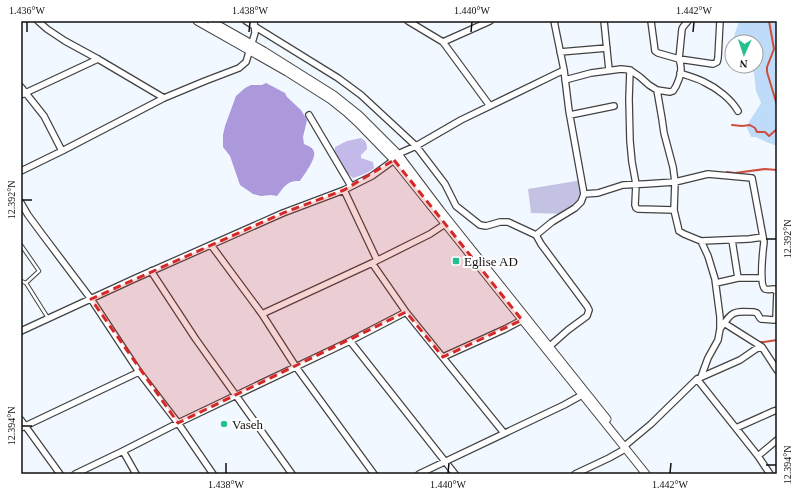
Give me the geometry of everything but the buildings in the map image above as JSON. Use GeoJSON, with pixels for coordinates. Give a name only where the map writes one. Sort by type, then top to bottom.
{"type":"FeatureCollection","features":[{"type":"Feature","properties":{"kind":"street"},"geometry":{"type":"LineString","coordinates":[[38,21],[65,41],[164,98]]}},
{"type":"Feature","properties":{"kind":"street"},"geometry":{"type":"LineString","coordinates":[[197,21],[251,48],[334,95],[359,116],[396,157],[441,211],[550,346],[646,474]]}},
{"type":"Feature","properties":{"kind":"street"},"geometry":{"type":"LineString","coordinates":[[211,21],[251,48]]}},
{"type":"Feature","properties":{"kind":"street"},"geometry":{"type":"LineString","coordinates":[[246,21],[255,24],[338,78],[361,95],[416,146],[444,184],[456,206],[480,225],[486,226],[500,222],[508,222],[536,235],[589,310],[587,316],[550,346]]}},
{"type":"Feature","properties":{"kind":"street"},"geometry":{"type":"LineString","coordinates":[[408,21],[443,42],[490,106]]}},
{"type":"Feature","properties":{"kind":"street"},"geometry":{"type":"LineString","coordinates":[[443,42],[490,21]]}},
{"type":"Feature","properties":{"kind":"street"},"geometry":{"type":"LineString","coordinates":[[536,235],[552,222],[578,205],[584,194],[570,115],[566,80],[554,21]]}},
{"type":"Feature","properties":{"kind":"street"},"geometry":{"type":"LineString","coordinates":[[604,21],[609,70]]}},
{"type":"Feature","properties":{"kind":"street"},"geometry":{"type":"LineString","coordinates":[[651,21],[655,51],[679,58],[713,64],[717,62],[718,58],[720,21]]}},
{"type":"Feature","properties":{"kind":"street"},"geometry":{"type":"LineString","coordinates":[[566,80],[591,73],[621,69],[630,70],[657,90],[673,91],[675,89],[681,68],[679,58],[682,30],[688,21]]}},
{"type":"Feature","properties":{"kind":"street"},"geometry":{"type":"LineString","coordinates":[[21,171],[164,98],[239,68],[246,62],[255,33],[255,24]]}},
{"type":"Feature","properties":{"kind":"street"},"geometry":{"type":"LineString","coordinates":[[560,52],[607,48]]}},
{"type":"Feature","properties":{"kind":"street"},"geometry":{"type":"LineString","coordinates":[[24,94],[98,59]]}},
{"type":"Feature","properties":{"kind":"street"},"geometry":{"type":"LineString","coordinates":[[21,331],[282,213],[344,190],[372,176],[396,157],[461,120],[564,70]]}},
{"type":"Feature","properties":{"kind":"street"},"geometry":{"type":"LineString","coordinates":[[630,70],[630,141],[636,184],[635,206],[638,209],[674,210]]}},
{"type":"Feature","properties":{"kind":"street"},"geometry":{"type":"LineString","coordinates":[[680,73],[705,82],[719,91],[736,107],[738,111]]}},
{"type":"Feature","properties":{"kind":"street"},"geometry":{"type":"LineString","coordinates":[[21,87],[24,94],[44,116],[62,151]]}},
{"type":"Feature","properties":{"kind":"street"},"geometry":{"type":"LineString","coordinates":[[657,90],[664,133],[676,182],[674,210],[679,231],[701,241],[749,240],[763,237]]}},
{"type":"Feature","properties":{"kind":"street"},"geometry":{"type":"LineString","coordinates":[[570,115],[614,106]]}},
{"type":"Feature","properties":{"kind":"street"},"geometry":{"type":"LineString","coordinates":[[309,115],[351,186]]}},
{"type":"Feature","properties":{"kind":"street"},"geometry":{"type":"LineString","coordinates":[[396,157],[445,224],[582,395],[651,474]]}},
{"type":"Feature","properties":{"kind":"street"},"geometry":{"type":"LineString","coordinates":[[584,194],[598,193],[630,184],[662,184],[676,182],[708,174],[752,178],[763,237],[763,287],[777,292],[776,318],[774,320],[761,319],[757,313],[754,312],[734,312],[728,317],[720,329]]}},
{"type":"Feature","properties":{"kind":"street"},"geometry":{"type":"LineString","coordinates":[[344,190],[374,262],[406,312],[504,433]]}},
{"type":"Feature","properties":{"kind":"street"},"geometry":{"type":"LineString","coordinates":[[21,203],[28,215],[91,299],[139,372],[178,423],[213,474]]}},
{"type":"Feature","properties":{"kind":"street"},"geometry":{"type":"LineString","coordinates":[[262,314],[374,262],[430,234],[445,224]]}},
{"type":"Feature","properties":{"kind":"street"},"geometry":{"type":"LineString","coordinates":[[732,240],[738,278]]}},
{"type":"Feature","properties":{"kind":"street"},"geometry":{"type":"LineString","coordinates":[[699,378],[718,340],[720,329],[716,283],[708,256],[701,241]]}},
{"type":"Feature","properties":{"kind":"street"},"geometry":{"type":"LineString","coordinates":[[211,245],[262,314],[296,368],[374,474]]}},
{"type":"Feature","properties":{"kind":"street"},"geometry":{"type":"LineString","coordinates":[[151,271],[195,338],[292,474]]}},
{"type":"Feature","properties":{"kind":"street"},"geometry":{"type":"LineString","coordinates":[[716,283],[738,278],[762,278]]}},
{"type":"Feature","properties":{"kind":"street"},"geometry":{"type":"LineString","coordinates":[[75,474],[178,423],[296,368],[406,312]]}},
{"type":"Feature","properties":{"kind":"street"},"geometry":{"type":"LineString","coordinates":[[443,357],[522,320]]}},
{"type":"Feature","properties":{"kind":"street"},"geometry":{"type":"LineString","coordinates":[[724,323],[762,347],[777,370]]}},
{"type":"Feature","properties":{"kind":"street"},"geometry":{"type":"LineString","coordinates":[[350,341],[456,474]]}},
{"type":"Feature","properties":{"kind":"street"},"geometry":{"type":"LineString","coordinates":[[575,474],[609,458],[626,446],[699,378],[740,360],[756,349],[762,347]]}},
{"type":"Feature","properties":{"kind":"street"},"geometry":{"type":"LineString","coordinates":[[23,427],[139,372]]}},
{"type":"Feature","properties":{"kind":"street"},"geometry":{"type":"LineString","coordinates":[[699,378],[770,474]]}},
{"type":"Feature","properties":{"kind":"street"},"geometry":{"type":"LineString","coordinates":[[419,474],[582,395]]}},
{"type":"Feature","properties":{"kind":"street"},"geometry":{"type":"LineString","coordinates":[[736,428],[777,410]]}},
{"type":"Feature","properties":{"kind":"street"},"geometry":{"type":"LineString","coordinates":[[21,420],[23,427],[60,474]]}},
{"type":"Feature","properties":{"kind":"street"},"geometry":{"type":"LineString","coordinates":[[758,456],[777,440]]}},
{"type":"Feature","properties":{"kind":"street"},"geometry":{"type":"LineString","coordinates":[[123,451],[136,474]]}},
{"type":"Feature","properties":{"kind":"lane"},"geometry":{"type":"LineString","coordinates":[[21,245],[39,271],[26,283]]}},
{"type":"Feature","properties":{"kind":"lane"},"geometry":{"type":"LineString","coordinates":[[21,281],[26,283],[48,318]]}},
{"type":"Feature","properties":{"kind":"highlighted area"},"geometry":{"type":"Polygon","coordinates":[[[394,160],[522,320],[443,357],[406,312],[178,423],[91,299],[283,213],[344,190],[394,160]]]}},
{"type":"Feature","properties":{"kind":"shaded area"},"geometry":{"type":"Polygon","coordinates":[[[266,83],[285,93],[287,97],[301,110],[307,120],[303,137],[304,144],[311,148],[314,152],[312,163],[300,181],[289,183],[277,196],[261,196],[253,194],[240,185],[230,156],[223,147],[225,126],[236,96],[251,85],[262,85],[266,83]]]}},
{"type":"Feature","properties":{"kind":"shaded area"},"geometry":{"type":"Polygon","coordinates":[[[361,138],[366,142],[367,149],[361,155],[361,158],[373,162],[374,168],[353,178],[337,160],[335,147],[347,141],[361,138]]]}},
{"type":"Feature","properties":{"kind":"shaded area"},"geometry":{"type":"Polygon","coordinates":[[[582,180],[581,202],[565,214],[531,213],[528,189],[582,180]]]}},
{"type":"Feature","properties":{"kind":"sand"},"geometry":{"type":"Polygon","coordinates":[[[739,21],[777,21],[777,146],[756,137],[751,137],[747,128],[761,103],[756,91],[754,74],[764,74],[764,34],[735,33],[739,21]]]}},
{"type":"Feature","properties":{"kind":"waterway"},"geometry":{"type":"LineString","coordinates":[[769,21],[774,49],[767,67],[767,72],[777,105]]}},
{"type":"Feature","properties":{"kind":"waterway"},"geometry":{"type":"LineString","coordinates":[[732,125],[750,125],[755,128],[757,132],[765,132],[769,136],[777,129]]}},
{"type":"Feature","properties":{"kind":"waterway"},"geometry":{"type":"LineString","coordinates":[[727,172],[735,173],[765,169],[777,170]]}},
{"type":"Feature","properties":{"kind":"waterway"},"geometry":{"type":"LineString","coordinates":[[757,342],[777,340]]}},
{"type":"Feature","properties":{"kind":"place","name":"Eglise AD"},"geometry":{"type":"Point","coordinates":[456,261]}},
{"type":"Feature","properties":{"kind":"place","name":"Vaseh"},"geometry":{"type":"Point","coordinates":[224,424]}}]}
